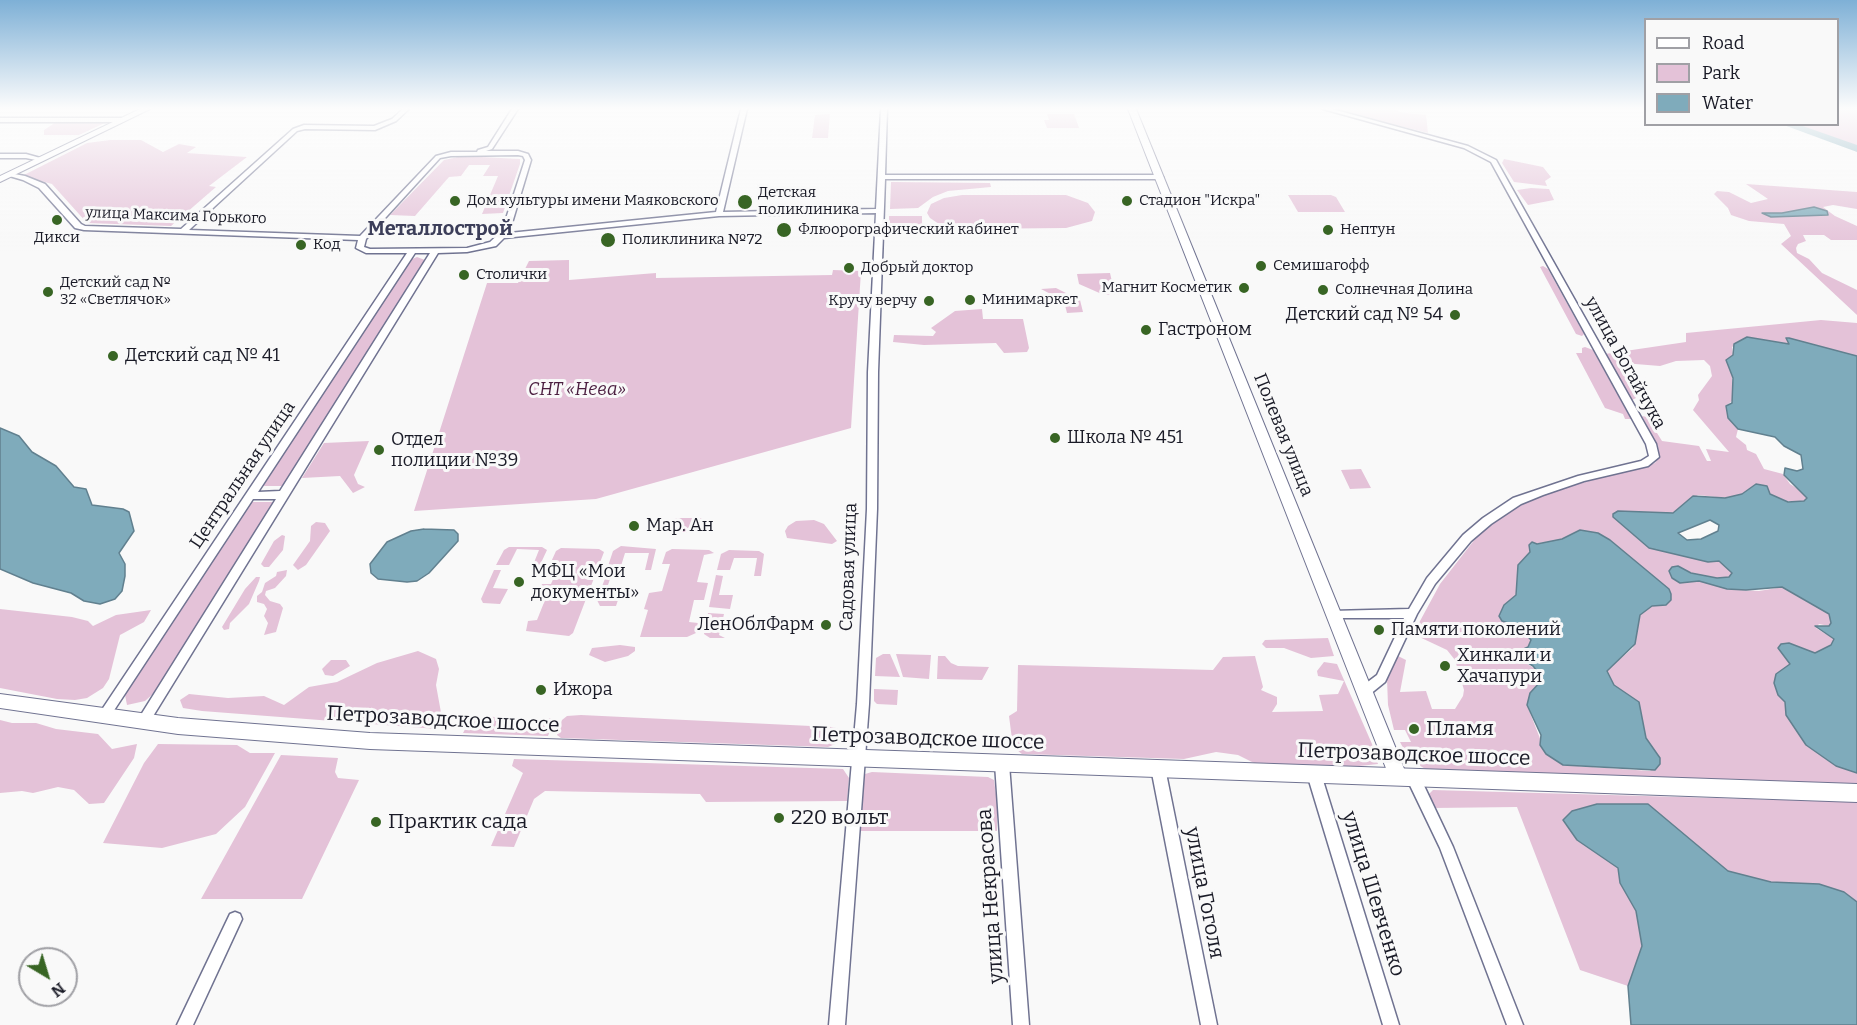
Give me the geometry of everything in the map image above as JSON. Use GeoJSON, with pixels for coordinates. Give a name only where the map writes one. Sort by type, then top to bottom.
{"type":"FeatureCollection","features":[{"type":"Feature","properties":{"kind":"main road","name":"Петрозаводское шоссе"},"geometry":{"type":"LineString","coordinates":[[0,701],[143,722],[370,741],[859,760],[1158,768],[1857,793]]}},
{"type":"Feature","properties":{"kind":"street"},"geometry":{"type":"LineString","coordinates":[[30,157],[41,159]]}},
{"type":"Feature","properties":{"kind":"street"},"geometry":{"type":"LineString","coordinates":[[4,177],[45,157]]}},
{"type":"Feature","properties":{"kind":"street"},"geometry":{"type":"LineString","coordinates":[[184,230],[265,157]]}},
{"type":"Feature","properties":{"kind":"street"},"geometry":{"type":"LineString","coordinates":[[439,157],[362,238],[359,246],[363,250],[477,250],[493,244],[504,236],[719,214],[880,211]]}},
{"type":"Feature","properties":{"kind":"street"},"geometry":{"type":"LineString","coordinates":[[504,236],[528,160],[525,157]]}},
{"type":"Feature","properties":{"kind":"street"},"geometry":{"type":"LineString","coordinates":[[719,214],[733,157]]}},
{"type":"Feature","properties":{"kind":"street","name":"Садовая улица"},"geometry":{"type":"LineString","coordinates":[[837,1025],[859,760],[872,509],[873,372],[882,157]]}},
{"type":"Feature","properties":{"kind":"street","name":"Полевая улица"},"geometry":{"type":"LineString","coordinates":[[1151,157],[1365,691],[1405,777]]}},
{"type":"Feature","properties":{"kind":"street","name":"улица Богайчука"},"geometry":{"type":"LineString","coordinates":[[1365,691],[1381,678],[1412,613],[1431,581],[1467,538],[1517,501],[1565,483],[1644,464],[1654,457],[1653,451],[1494,160],[1487,157]]}},
{"type":"Feature","properties":{"kind":"street","name":"улица Максима Горького"},"geometry":{"type":"LineString","coordinates":[[4,177],[26,178],[42,186],[80,227],[362,238]]}},
{"type":"Feature","properties":{"kind":"street"},"geometry":{"type":"LineString","coordinates":[[881,177],[1159,177]]}},
{"type":"Feature","properties":{"kind":"street","name":"Центральная улица"},"geometry":{"type":"LineString","coordinates":[[103,717],[412,251]]}},
{"type":"Feature","properties":{"kind":"street"},"geometry":{"type":"LineString","coordinates":[[143,722],[435,251]]}},
{"type":"Feature","properties":{"kind":"street"},"geometry":{"type":"LineString","coordinates":[[249,496],[283,495]]}},
{"type":"Feature","properties":{"kind":"street"},"geometry":{"type":"LineString","coordinates":[[1335,614],[1412,613]]}},
{"type":"Feature","properties":{"kind":"street","name":"улица Некрасова"},"geometry":{"type":"LineString","coordinates":[[1002,764],[1022,1025]]}},
{"type":"Feature","properties":{"kind":"street","name":"улица Гоголя"},"geometry":{"type":"LineString","coordinates":[[1158,768],[1209,1025]]}},
{"type":"Feature","properties":{"kind":"street","name":"улица Шевченко"},"geometry":{"type":"LineString","coordinates":[[1314,774],[1391,1025]]}},
{"type":"Feature","properties":{"kind":"street"},"geometry":{"type":"LineString","coordinates":[[1405,777],[1446,847],[1515,1025]]}},
{"type":"Feature","properties":{"kind":"street"},"geometry":{"type":"LineString","coordinates":[[185,1025],[235,920]]}},
{"type":"Feature","properties":{"kind":"green space"},"geometry":{"type":"Polygon","coordinates":[[[60,157],[247,157],[209,186],[216,187],[171,226],[87,223],[52,184],[22,176],[60,157]]]}},
{"type":"Feature","properties":{"kind":"green space"},"geometry":{"type":"Polygon","coordinates":[[[459,157],[520,159],[503,213],[482,214],[498,176],[483,176],[490,165],[469,165],[461,176],[449,177],[415,216],[390,215],[444,160],[459,157]]]}},
{"type":"Feature","properties":{"kind":"green space"},"geometry":{"type":"Polygon","coordinates":[[[1504,159],[1543,167],[1551,177],[1545,181],[1547,186],[1514,182],[1502,163],[1504,159]]]}},
{"type":"Feature","properties":{"kind":"green space"},"geometry":{"type":"Polygon","coordinates":[[[891,182],[990,183],[991,187],[948,191],[933,197],[918,208],[890,209],[891,182]]]}},
{"type":"Feature","properties":{"kind":"green space"},"geometry":{"type":"Polygon","coordinates":[[[1746,184],[1857,192],[1857,209],[1833,205],[1823,207],[1835,216],[1857,226],[1857,240],[1831,240],[1824,235],[1803,235],[1806,241],[1798,244],[1796,248],[1797,253],[1809,259],[1822,273],[1857,290],[1857,315],[1781,244],[1791,236],[1784,224],[1749,221],[1731,215],[1728,208],[1714,194],[1717,191],[1729,192],[1751,203],[1768,199],[1746,184]]]}},
{"type":"Feature","properties":{"kind":"green space"},"geometry":{"type":"Polygon","coordinates":[[[1549,189],[1554,200],[1528,205],[1517,190],[1549,189]]]}},
{"type":"Feature","properties":{"kind":"green space"},"geometry":{"type":"Polygon","coordinates":[[[962,195],[1066,195],[1088,203],[1095,212],[1092,221],[1066,228],[961,229],[942,226],[930,218],[927,213],[931,204],[944,198],[962,195]]]}},
{"type":"Feature","properties":{"kind":"green space"},"geometry":{"type":"Polygon","coordinates":[[[1288,195],[1331,195],[1336,197],[1345,212],[1298,212],[1288,195]]]}},
{"type":"Feature","properties":{"kind":"green space"},"geometry":{"type":"Polygon","coordinates":[[[889,216],[922,216],[922,230],[889,230],[889,224],[919,223],[889,223],[889,216]]]}},
{"type":"Feature","properties":{"kind":"green space"},"geometry":{"type":"Polygon","coordinates":[[[417,257],[425,260],[284,486],[262,486],[410,260],[417,257]]]}},
{"type":"Feature","properties":{"kind":"green space","name":"СНТ «Нева»"},"geometry":{"type":"Polygon","coordinates":[[[569,260],[569,280],[656,273],[656,278],[832,275],[833,270],[861,271],[851,428],[596,499],[414,511],[487,283],[518,283],[529,261],[569,260]]]}},
{"type":"Feature","properties":{"kind":"green space"},"geometry":{"type":"Polygon","coordinates":[[[1540,267],[1548,269],[1584,334],[1582,336],[1576,334],[1540,267]]]}},
{"type":"Feature","properties":{"kind":"green space"},"geometry":{"type":"Polygon","coordinates":[[[1110,273],[1115,295],[1104,295],[1079,284],[1077,274],[1110,273]]]}},
{"type":"Feature","properties":{"kind":"green space"},"geometry":{"type":"Polygon","coordinates":[[[1056,288],[1080,300],[1083,312],[1067,313],[1064,301],[1041,289],[1056,288]]]}},
{"type":"Feature","properties":{"kind":"green space"},"geometry":{"type":"Polygon","coordinates":[[[982,309],[983,319],[1023,319],[1029,348],[1027,352],[1004,353],[996,343],[924,345],[893,342],[894,335],[933,336],[936,332],[931,328],[955,311],[982,309]]]}},
{"type":"Feature","properties":{"kind":"green space"},"geometry":{"type":"Polygon","coordinates":[[[1821,320],[1857,323],[1857,356],[1789,338],[1786,339],[1789,344],[1747,337],[1732,347],[1733,355],[1726,360],[1732,375],[1733,400],[1726,406],[1728,418],[1738,429],[1736,437],[1746,445],[1747,450],[1756,454],[1764,469],[1783,474],[1790,484],[1806,494],[1808,497],[1804,501],[1784,501],[1770,494],[1767,486],[1756,484],[1742,494],[1725,498],[1698,495],[1673,513],[1618,511],[1613,514],[1613,517],[1649,548],[1708,562],[1719,561],[1732,573],[1729,577],[1717,578],[1691,573],[1678,566],[1669,571],[1672,578],[1699,581],[1727,589],[1759,591],[1783,587],[1829,614],[1831,623],[1829,626],[1819,624],[1816,628],[1834,639],[1831,645],[1815,653],[1789,643],[1786,657],[1790,664],[1783,670],[1778,695],[1785,702],[1786,715],[1806,745],[1836,766],[1857,773],[1857,784],[1427,770],[1409,759],[1400,742],[1411,742],[1405,730],[1394,730],[1388,705],[1387,679],[1398,656],[1406,660],[1400,692],[1426,691],[1432,709],[1455,709],[1464,690],[1455,660],[1447,650],[1413,634],[1440,584],[1479,534],[1507,510],[1534,496],[1655,463],[1659,457],[1658,446],[1642,416],[1647,417],[1662,441],[1699,446],[1707,461],[1711,461],[1706,449],[1729,452],[1693,410],[1699,400],[1698,395],[1712,376],[1710,366],[1704,360],[1676,361],[1660,366],[1623,363],[1636,388],[1636,398],[1630,401],[1605,354],[1686,342],[1686,333],[1821,320]],[[1580,530],[1562,539],[1529,545],[1530,552],[1518,565],[1516,596],[1509,601],[1502,621],[1518,626],[1531,640],[1528,647],[1523,649],[1521,660],[1537,670],[1541,681],[1530,693],[1527,705],[1541,741],[1563,765],[1650,771],[1660,758],[1646,738],[1639,702],[1614,685],[1607,670],[1633,648],[1640,615],[1652,606],[1666,605],[1669,589],[1598,533],[1580,530]]]}},
{"type":"Feature","properties":{"kind":"green space"},"geometry":{"type":"Polygon","coordinates":[[[1582,348],[1593,350],[1631,419],[1625,419],[1623,414],[1605,408],[1576,353],[1582,353],[1582,348]]]}},
{"type":"Feature","properties":{"kind":"green space"},"geometry":{"type":"Polygon","coordinates":[[[369,441],[354,475],[358,484],[365,487],[353,493],[340,476],[302,478],[324,443],[369,441]]]}},
{"type":"Feature","properties":{"kind":"green space"},"geometry":{"type":"Polygon","coordinates":[[[1361,469],[1371,488],[1350,489],[1341,470],[1361,469]]]}},
{"type":"Feature","properties":{"kind":"green space"},"geometry":{"type":"Polygon","coordinates":[[[251,502],[274,502],[155,692],[145,701],[127,705],[125,695],[251,502]]]}},
{"type":"Feature","properties":{"kind":"green space"},"geometry":{"type":"Polygon","coordinates":[[[673,518],[707,518],[704,533],[669,533],[673,518]]]}},
{"type":"Feature","properties":{"kind":"green space"},"geometry":{"type":"Polygon","coordinates":[[[814,520],[824,524],[837,541],[832,544],[787,538],[785,531],[788,526],[796,521],[814,520]]]}},
{"type":"Feature","properties":{"kind":"green space"},"geometry":{"type":"Polygon","coordinates":[[[316,522],[325,523],[330,531],[306,565],[298,570],[293,565],[310,541],[311,526],[316,522]]]}},
{"type":"Feature","properties":{"kind":"green space"},"geometry":{"type":"Polygon","coordinates":[[[282,535],[285,536],[283,550],[269,567],[264,567],[261,564],[274,541],[282,535]]]}},
{"type":"Feature","properties":{"kind":"green space"},"geometry":{"type":"Polygon","coordinates":[[[621,546],[656,549],[651,570],[645,570],[649,553],[625,553],[621,566],[608,566],[613,551],[621,546]]]}},
{"type":"Feature","properties":{"kind":"green space"},"geometry":{"type":"Polygon","coordinates":[[[509,547],[542,547],[547,550],[540,565],[533,565],[539,550],[517,549],[509,565],[496,565],[504,550],[509,547]]]}},
{"type":"Feature","properties":{"kind":"green space"},"geometry":{"type":"Polygon","coordinates":[[[561,548],[599,549],[604,552],[573,633],[569,636],[526,631],[528,621],[537,620],[545,600],[536,599],[542,584],[551,584],[560,563],[551,562],[556,551],[561,548]]]}},
{"type":"Feature","properties":{"kind":"green space"},"geometry":{"type":"Polygon","coordinates":[[[672,549],[709,550],[714,553],[704,555],[697,582],[708,583],[704,600],[694,600],[689,622],[698,623],[696,633],[687,637],[640,637],[648,610],[644,609],[649,593],[662,591],[670,564],[662,564],[666,552],[672,549]]]}},
{"type":"Feature","properties":{"kind":"green space"},"geometry":{"type":"Polygon","coordinates":[[[729,550],[759,551],[764,554],[761,576],[754,576],[757,558],[734,558],[730,570],[717,570],[721,554],[729,550]]]}},
{"type":"Feature","properties":{"kind":"green space"},"geometry":{"type":"Polygon","coordinates":[[[287,570],[286,576],[275,588],[266,591],[265,595],[270,601],[280,604],[283,608],[276,632],[264,635],[268,623],[264,616],[267,609],[264,604],[257,602],[257,596],[262,592],[265,583],[276,576],[277,572],[287,570]]]}},
{"type":"Feature","properties":{"kind":"green space"},"geometry":{"type":"Polygon","coordinates":[[[494,570],[501,570],[493,588],[508,589],[500,604],[483,603],[481,599],[494,570]]]}},
{"type":"Feature","properties":{"kind":"green space"},"geometry":{"type":"Polygon","coordinates":[[[607,573],[612,573],[606,591],[621,591],[616,606],[600,606],[597,600],[607,573]]]}},
{"type":"Feature","properties":{"kind":"green space"},"geometry":{"type":"Polygon","coordinates":[[[716,575],[723,576],[719,595],[733,595],[730,609],[709,607],[716,575]]]}},
{"type":"Feature","properties":{"kind":"green space"},"geometry":{"type":"Polygon","coordinates":[[[256,577],[260,577],[249,604],[230,623],[229,629],[224,630],[222,627],[245,589],[256,577]]]}},
{"type":"Feature","properties":{"kind":"green space"},"geometry":{"type":"Polygon","coordinates":[[[0,609],[72,617],[88,621],[93,626],[116,615],[151,610],[144,622],[120,635],[109,679],[103,688],[87,698],[75,700],[57,699],[0,688],[0,609]]]}},
{"type":"Feature","properties":{"kind":"green space"},"geometry":{"type":"Polygon","coordinates":[[[708,613],[724,614],[719,635],[725,638],[710,638],[704,634],[708,613]]]}},
{"type":"Feature","properties":{"kind":"green space"},"geometry":{"type":"Polygon","coordinates":[[[1328,638],[1334,656],[1311,658],[1284,648],[1266,648],[1262,644],[1265,640],[1328,638]]]}},
{"type":"Feature","properties":{"kind":"green space"},"geometry":{"type":"Polygon","coordinates":[[[620,645],[635,647],[635,651],[628,656],[605,662],[589,655],[592,648],[620,645]]]}},
{"type":"Feature","properties":{"kind":"green space"},"geometry":{"type":"Polygon","coordinates":[[[418,651],[436,659],[439,669],[436,685],[442,718],[437,729],[202,711],[183,708],[180,700],[189,694],[228,698],[264,696],[284,705],[309,687],[337,682],[377,663],[418,651]]]}},
{"type":"Feature","properties":{"kind":"green space"},"geometry":{"type":"Polygon","coordinates":[[[883,654],[890,654],[900,677],[875,676],[876,658],[883,654]]]}},
{"type":"Feature","properties":{"kind":"green space"},"geometry":{"type":"Polygon","coordinates":[[[896,654],[931,655],[929,679],[903,677],[896,654]]]}},
{"type":"Feature","properties":{"kind":"green space"},"geometry":{"type":"Polygon","coordinates":[[[938,656],[945,656],[951,663],[958,666],[989,667],[982,680],[937,679],[938,656]]]}},
{"type":"Feature","properties":{"kind":"green space"},"geometry":{"type":"Polygon","coordinates":[[[1255,656],[1263,687],[1261,690],[1277,697],[1277,704],[1272,712],[1323,711],[1319,695],[1338,694],[1344,681],[1318,676],[1317,671],[1324,662],[1337,664],[1372,744],[1378,764],[1350,767],[1254,763],[1238,755],[1216,752],[1184,759],[1022,754],[1013,747],[1009,716],[1017,711],[1018,665],[1213,670],[1223,657],[1255,656]]]}},
{"type":"Feature","properties":{"kind":"green space"},"geometry":{"type":"Polygon","coordinates":[[[331,660],[346,660],[350,666],[333,676],[325,675],[322,669],[331,660]]]}},
{"type":"Feature","properties":{"kind":"green space"},"geometry":{"type":"Polygon","coordinates":[[[874,689],[898,690],[897,705],[877,704],[874,701],[874,689]]]}},
{"type":"Feature","properties":{"kind":"green space"},"geometry":{"type":"Polygon","coordinates":[[[478,716],[495,717],[499,721],[497,727],[534,728],[545,718],[551,718],[553,722],[548,736],[463,733],[470,720],[478,716]]]}},
{"type":"Feature","properties":{"kind":"green space"},"geometry":{"type":"Polygon","coordinates":[[[567,716],[832,727],[840,729],[843,734],[840,742],[828,747],[561,738],[557,735],[562,720],[567,716]]]}},
{"type":"Feature","properties":{"kind":"green space"},"geometry":{"type":"Polygon","coordinates":[[[0,720],[12,723],[36,723],[56,729],[98,734],[112,749],[137,744],[134,758],[104,803],[89,804],[74,790],[58,787],[33,793],[22,791],[0,793],[0,720]]]}},
{"type":"Feature","properties":{"kind":"green space"},"geometry":{"type":"Polygon","coordinates":[[[158,744],[237,745],[250,753],[275,753],[245,807],[216,834],[162,848],[103,843],[144,763],[158,744]]]}},
{"type":"Feature","properties":{"kind":"green space"},"geometry":{"type":"Polygon","coordinates":[[[281,755],[338,758],[335,772],[338,778],[359,780],[302,899],[201,899],[281,755]]]}},
{"type":"Feature","properties":{"kind":"green space"},"geometry":{"type":"Polygon","coordinates":[[[514,759],[843,769],[849,778],[847,801],[706,802],[700,794],[545,791],[534,799],[514,847],[491,846],[523,773],[512,766],[514,759]]]}},
{"type":"Feature","properties":{"kind":"green space"},"geometry":{"type":"Polygon","coordinates":[[[872,772],[988,777],[994,780],[997,831],[859,831],[861,782],[865,774],[872,772]]]}},
{"type":"Feature","properties":{"kind":"green space"},"geometry":{"type":"Polygon","coordinates":[[[1433,790],[1857,802],[1857,902],[1844,892],[1819,884],[1771,882],[1728,871],[1648,804],[1572,811],[1563,821],[1577,840],[1618,868],[1620,883],[1636,911],[1642,946],[1628,986],[1580,970],[1517,807],[1434,808],[1428,795],[1433,790]]]}},
{"type":"Feature","properties":{"kind":"water"},"geometry":{"type":"Polygon","coordinates":[[[1814,207],[1827,211],[1828,215],[1771,217],[1762,213],[1782,213],[1814,207]]]}},
{"type":"Feature","properties":{"kind":"water"},"geometry":{"type":"Polygon","coordinates":[[[1747,337],[1789,344],[1786,338],[1789,338],[1857,356],[1857,773],[1836,766],[1806,745],[1786,715],[1785,702],[1778,695],[1774,683],[1776,674],[1790,664],[1778,648],[1781,644],[1789,643],[1815,653],[1831,645],[1834,639],[1815,626],[1829,626],[1831,623],[1829,614],[1782,587],[1746,590],[1727,589],[1699,581],[1680,583],[1672,578],[1669,571],[1672,567],[1678,566],[1691,573],[1717,578],[1729,577],[1732,573],[1719,561],[1708,562],[1649,548],[1613,517],[1613,514],[1618,511],[1673,513],[1693,496],[1725,498],[1742,494],[1756,484],[1767,486],[1770,494],[1788,502],[1804,501],[1807,498],[1784,475],[1785,468],[1797,471],[1803,469],[1801,455],[1784,446],[1775,437],[1738,429],[1728,418],[1726,406],[1732,403],[1733,378],[1726,360],[1733,355],[1734,344],[1747,337]],[[1710,520],[1678,533],[1687,540],[1701,539],[1718,531],[1719,525],[1710,520]]]}},
{"type":"Feature","properties":{"kind":"water"},"geometry":{"type":"Polygon","coordinates":[[[0,428],[19,436],[32,452],[56,466],[74,487],[86,489],[92,505],[123,509],[129,512],[134,531],[119,553],[125,564],[125,576],[122,591],[115,599],[100,604],[84,601],[71,593],[33,583],[0,569],[0,428]]]}},
{"type":"Feature","properties":{"kind":"water"},"geometry":{"type":"Polygon","coordinates":[[[454,530],[458,534],[458,541],[429,573],[417,581],[407,582],[378,579],[371,573],[370,564],[387,542],[411,531],[454,530]]]}},
{"type":"Feature","properties":{"kind":"water"},"geometry":{"type":"Polygon","coordinates":[[[1580,530],[1598,533],[1610,540],[1669,589],[1671,594],[1671,600],[1666,605],[1652,606],[1640,615],[1635,644],[1607,671],[1614,685],[1639,702],[1646,738],[1660,758],[1660,764],[1655,770],[1563,765],[1546,754],[1540,745],[1541,735],[1527,705],[1530,693],[1541,681],[1541,676],[1533,666],[1517,656],[1519,651],[1528,647],[1531,640],[1518,626],[1502,621],[1499,616],[1504,605],[1516,595],[1518,565],[1530,552],[1529,545],[1532,542],[1537,544],[1562,539],[1580,530]]]}},
{"type":"Feature","properties":{"kind":"water"},"geometry":{"type":"Polygon","coordinates":[[[1597,804],[1648,804],[1728,871],[1771,882],[1819,884],[1844,892],[1857,902],[1857,1025],[1631,1025],[1628,986],[1642,946],[1636,911],[1620,883],[1618,868],[1577,840],[1563,820],[1572,811],[1597,804]]]}},
{"type":"Feature","properties":{"kind":"place","name":"Дом культуры имени Маяковского"},"geometry":{"type":"Point","coordinates":[455,201]}},
{"type":"Feature","properties":{"kind":"place","name":"Стадион \"Искра\""},"geometry":{"type":"Point","coordinates":[1127,201]}},
{"type":"Feature","properties":{"kind":"place","name":"Детская поликлиника"},"geometry":{"type":"Point","coordinates":[745,202]}},
{"type":"Feature","properties":{"kind":"place","name":"Дикси"},"geometry":{"type":"Point","coordinates":[57,220]}},
{"type":"Feature","properties":{"kind":"place","name":"Флюорографический кабинет"},"geometry":{"type":"Point","coordinates":[784,230]}},
{"type":"Feature","properties":{"kind":"place","name":"Нептун"},"geometry":{"type":"Point","coordinates":[1328,230]}},
{"type":"Feature","properties":{"kind":"place","name":"Поликлиника №72"},"geometry":{"type":"Point","coordinates":[608,240]}},
{"type":"Feature","properties":{"kind":"place","name":"Код"},"geometry":{"type":"Point","coordinates":[301,245]}},
{"type":"Feature","properties":{"kind":"place","name":"Семишагофф"},"geometry":{"type":"Point","coordinates":[1261,266]}},
{"type":"Feature","properties":{"kind":"place","name":"Добрый доктор"},"geometry":{"type":"Point","coordinates":[849,268]}},
{"type":"Feature","properties":{"kind":"place","name":"Столички"},"geometry":{"type":"Point","coordinates":[464,275]}},
{"type":"Feature","properties":{"kind":"place","name":"Магнит Косметик"},"geometry":{"type":"Point","coordinates":[1244,288]}},
{"type":"Feature","properties":{"kind":"place","name":"Солнечная Долина"},"geometry":{"type":"Point","coordinates":[1323,290]}},
{"type":"Feature","properties":{"kind":"place","name":"Детский сад № 32 «Светлячок»"},"geometry":{"type":"Point","coordinates":[48,292]}},
{"type":"Feature","properties":{"kind":"place","name":"Минимаркет"},"geometry":{"type":"Point","coordinates":[970,300]}},
{"type":"Feature","properties":{"kind":"place","name":"Кручу верчу"},"geometry":{"type":"Point","coordinates":[929,301]}},
{"type":"Feature","properties":{"kind":"place","name":"Детский сад № 54"},"geometry":{"type":"Point","coordinates":[1455,315]}},
{"type":"Feature","properties":{"kind":"place","name":"Гастроном"},"geometry":{"type":"Point","coordinates":[1146,330]}},
{"type":"Feature","properties":{"kind":"place","name":"Детский сад № 41"},"geometry":{"type":"Point","coordinates":[113,356]}},
{"type":"Feature","properties":{"kind":"place","name":"Школа № 451"},"geometry":{"type":"Point","coordinates":[1055,438]}},
{"type":"Feature","properties":{"kind":"place","name":"Отдел полиции №39"},"geometry":{"type":"Point","coordinates":[379,450]}},
{"type":"Feature","properties":{"kind":"place","name":"Мар. Ан"},"geometry":{"type":"Point","coordinates":[634,526]}},
{"type":"Feature","properties":{"kind":"place","name":"МФЦ «Мои документы»"},"geometry":{"type":"Point","coordinates":[519,582]}},
{"type":"Feature","properties":{"kind":"place","name":"ЛенОблФарм"},"geometry":{"type":"Point","coordinates":[826,625]}},
{"type":"Feature","properties":{"kind":"place","name":"Памяти поколений"},"geometry":{"type":"Point","coordinates":[1379,630]}},
{"type":"Feature","properties":{"kind":"place","name":"Хинкали и Хачапури"},"geometry":{"type":"Point","coordinates":[1445,666]}},
{"type":"Feature","properties":{"kind":"place","name":"Ижора"},"geometry":{"type":"Point","coordinates":[541,690]}},
{"type":"Feature","properties":{"kind":"place","name":"Пламя"},"geometry":{"type":"Point","coordinates":[1414,729]}},
{"type":"Feature","properties":{"kind":"place","name":"220 вольт"},"geometry":{"type":"Point","coordinates":[779,818]}},
{"type":"Feature","properties":{"kind":"place","name":"Практик сада"},"geometry":{"type":"Point","coordinates":[376,822]}},
{"type":"Feature","properties":{"kind":"district","name":"Металлострой"},"geometry":{"type":"Point","coordinates":[440,229]}}]}
